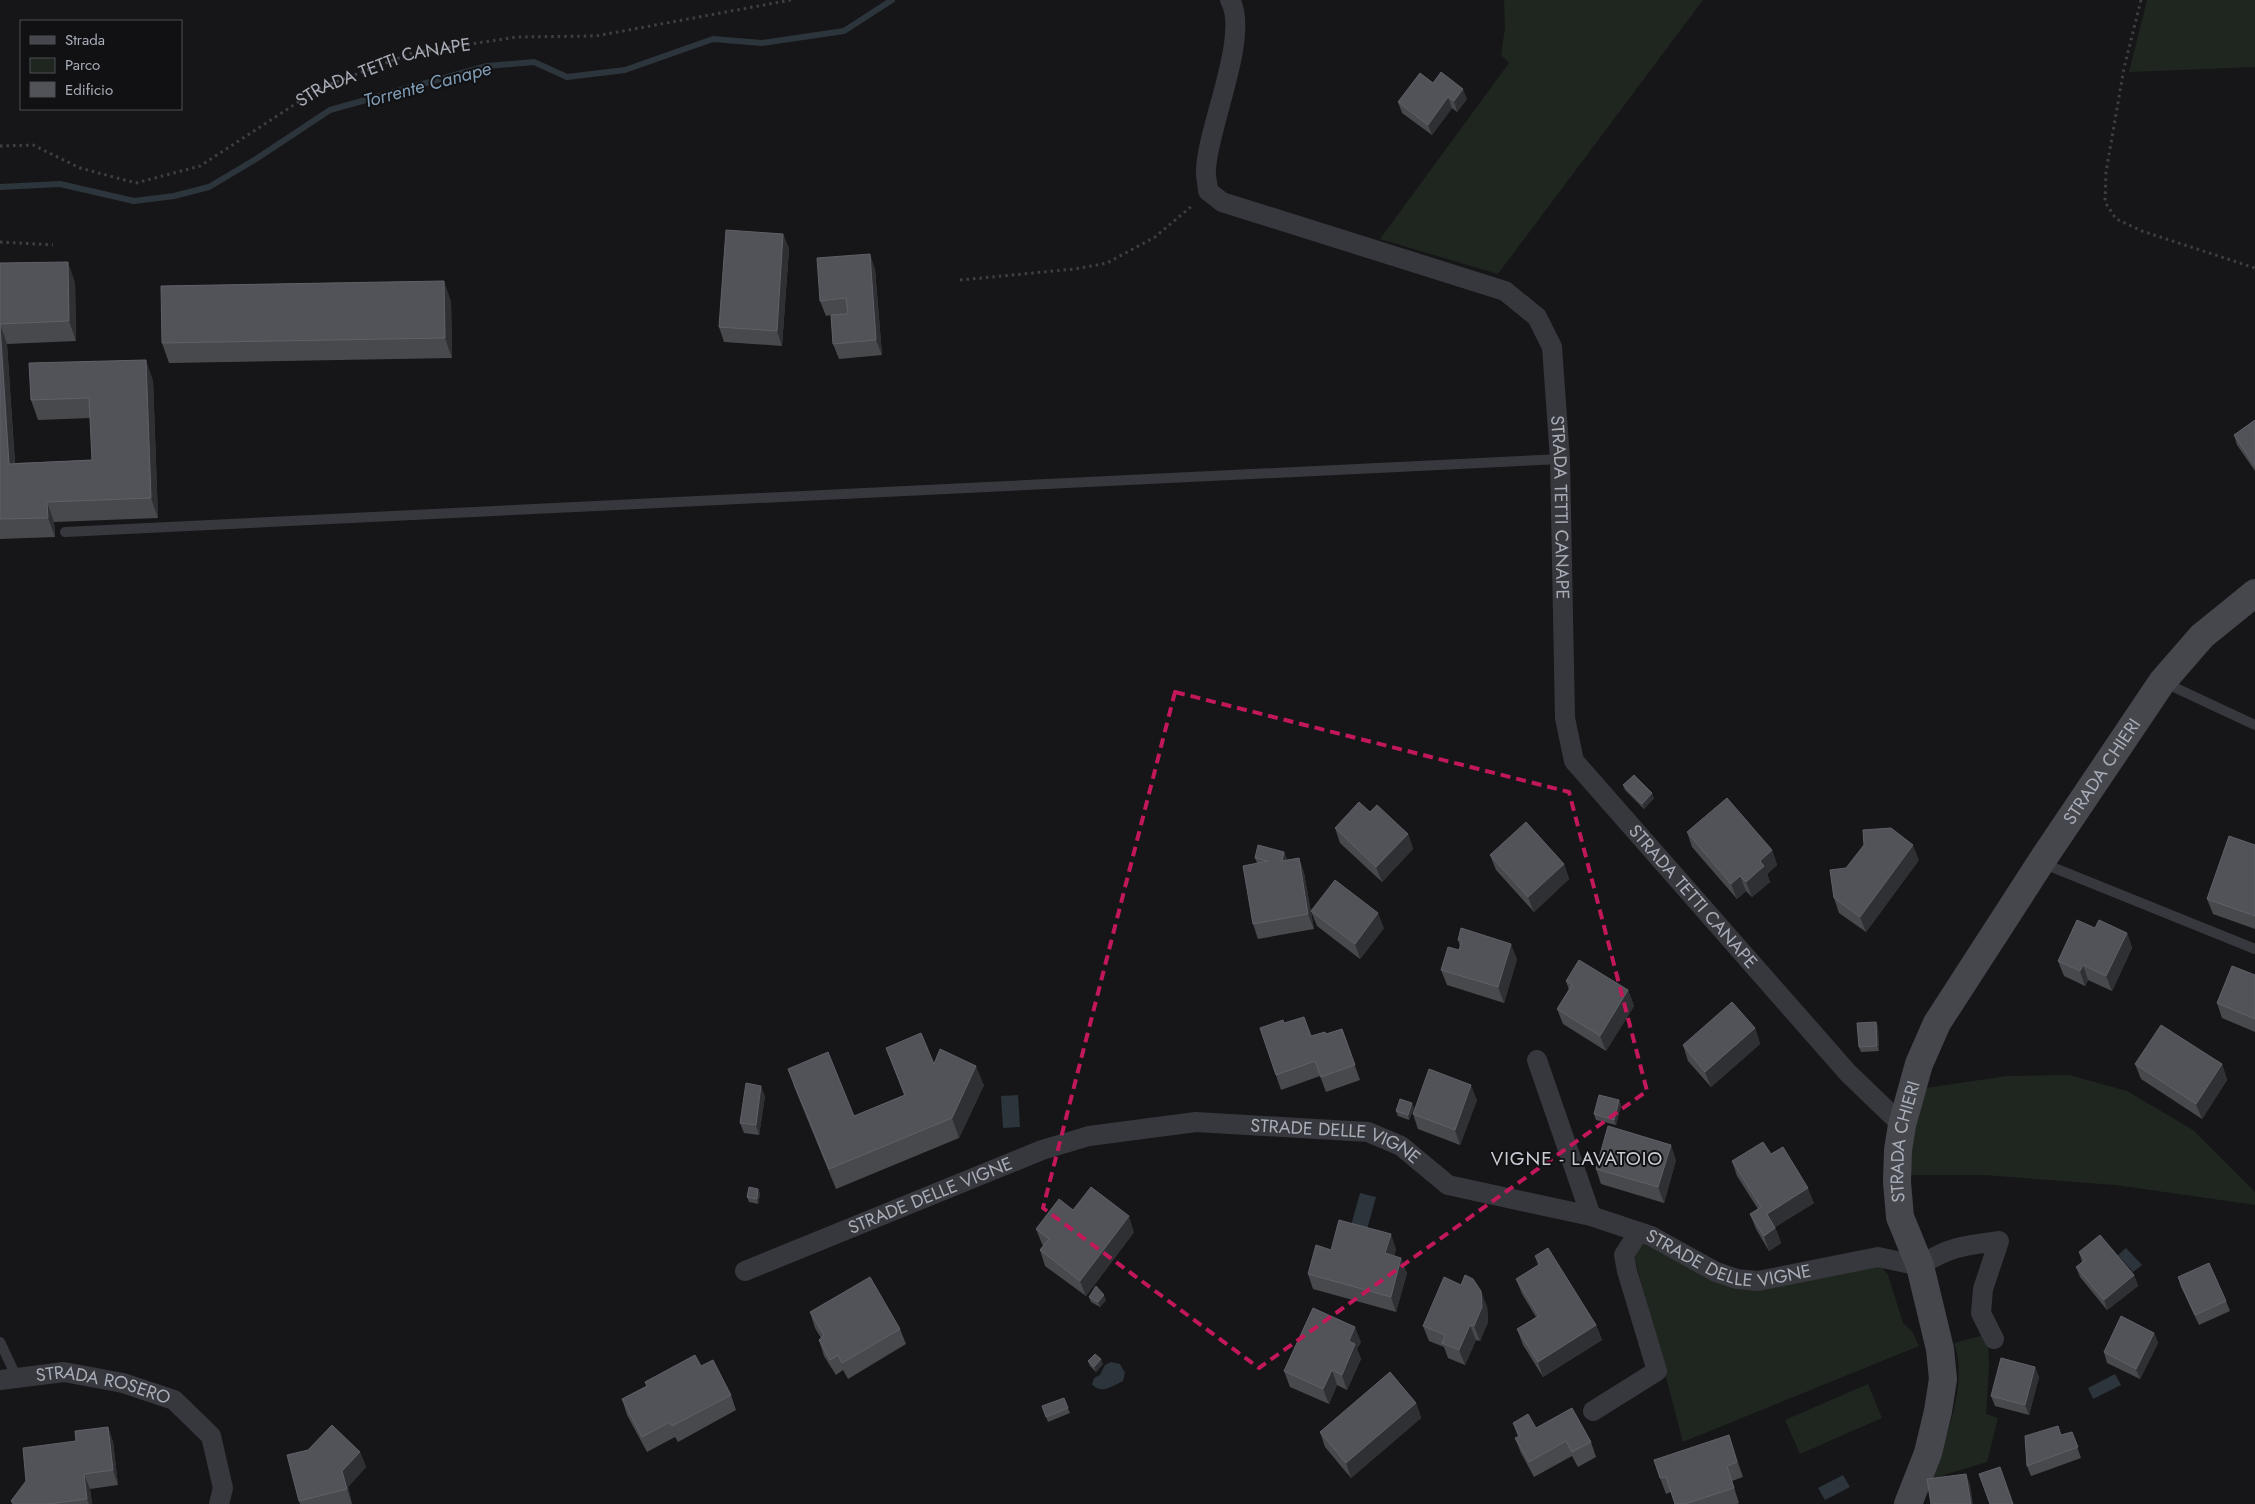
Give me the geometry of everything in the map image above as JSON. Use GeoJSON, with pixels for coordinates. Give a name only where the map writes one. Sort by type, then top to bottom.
{"type":"FeatureCollection","features":[{"type":"Feature","properties":{"kind":"main road","name":"STRADA CHIERI"},"geometry":{"type":"LineString","coordinates":[[1908,1504],[1928,1453],[1943,1379],[1940,1349],[1920,1266],[1900,1217],[1897,1182],[1898,1150],[1902,1125],[1919,1064],[1938,1022],[2041,862],[2162,682],[2202,636],[2255,593]]}},
{"type":"Feature","properties":{"kind":"street"},"geometry":{"type":"LineString","coordinates":[[1208,191],[1206,169],[1210,144],[1236,38],[1230,0]]}},
{"type":"Feature","properties":{"kind":"street","name":"STRADA TETTI CANAPE"},"geometry":{"type":"LineString","coordinates":[[1208,191],[1222,202],[1505,291],[1538,317],[1552,347],[1560,458],[1565,718],[1574,761],[1848,1073],[1902,1125]]}},
{"type":"Feature","properties":{"kind":"street"},"geometry":{"type":"LineString","coordinates":[[1537,1060],[1591,1216]]}},
{"type":"Feature","properties":{"kind":"street","name":"STRADE DELLE VIGNE"},"geometry":{"type":"LineString","coordinates":[[746,1271],[1042,1150],[1089,1136],[1196,1122],[1368,1132],[1401,1146],[1448,1185],[1591,1216],[1650,1236],[1716,1272],[1737,1279],[1758,1281],[1878,1257],[1920,1266]]}},
{"type":"Feature","properties":{"kind":"street"},"geometry":{"type":"LineString","coordinates":[[1593,1411],[1657,1371],[1624,1255],[1639,1232]]}},
{"type":"Feature","properties":{"kind":"street"},"geometry":{"type":"LineString","coordinates":[[1920,1266],[1937,1254],[1962,1245],[1999,1241],[1983,1289],[1982,1313],[1994,1339]]}},
{"type":"Feature","properties":{"kind":"street","name":"STRADA ROSERO"},"geometry":{"type":"LineString","coordinates":[[9,1379],[64,1372],[123,1383],[174,1400],[211,1436],[223,1488],[219,1504]]}},
{"type":"Feature","properties":{"kind":"lane"},"geometry":{"type":"LineString","coordinates":[[65,532],[1560,458]]}},
{"type":"Feature","properties":{"kind":"lane"},"geometry":{"type":"LineString","coordinates":[[2162,682],[2255,725]]}},
{"type":"Feature","properties":{"kind":"lane"},"geometry":{"type":"LineString","coordinates":[[2041,862],[2255,949]]}},
{"type":"Feature","properties":{"kind":"lane"},"geometry":{"type":"LineString","coordinates":[[0,1342],[9,1379]]}},
{"type":"Feature","properties":{"kind":"path","name":"STRADA TETTI CANAPE"},"geometry":{"type":"LineString","coordinates":[[0,146],[33,145],[80,168],[136,183],[200,166],[320,88],[412,54],[517,37],[596,36],[791,0]]}},
{"type":"Feature","properties":{"kind":"path"},"geometry":{"type":"LineString","coordinates":[[2141,0],[2123,77],[2106,172],[2106,202],[2116,219],[2142,231],[2255,268]]}},
{"type":"Feature","properties":{"kind":"path"},"geometry":{"type":"LineString","coordinates":[[960,280],[1075,269],[1106,263],[1156,237],[1208,191]]}},
{"type":"Feature","properties":{"kind":"path"},"geometry":{"type":"LineString","coordinates":[[0,242],[53,245]]}},
{"type":"Feature","properties":{"kind":"highlighted area"},"geometry":{"type":"Polygon","coordinates":[[[1175,692],[1569,792],[1647,1091],[1259,1368],[1043,1208],[1175,692]]]}},
{"type":"Feature","properties":{"kind":"green space"},"geometry":{"type":"Polygon","coordinates":[[[1504,0],[1703,0],[1498,274],[1380,239],[1509,63],[1501,55],[1505,28],[1504,0]]]}},
{"type":"Feature","properties":{"kind":"green space"},"geometry":{"type":"Polygon","coordinates":[[[2147,0],[2255,0],[2255,67],[2129,72],[2147,0]]]}},
{"type":"Feature","properties":{"kind":"green space"},"geometry":{"type":"Polygon","coordinates":[[[2069,1075],[2127,1091],[2193,1130],[2255,1192],[2255,1205],[2115,1185],[1984,1175],[1909,1175],[1912,1132],[1925,1088],[2007,1076],[2069,1075]]]}},
{"type":"Feature","properties":{"kind":"green space"},"geometry":{"type":"Polygon","coordinates":[[[1644,1244],[1720,1281],[1881,1266],[1888,1275],[1903,1323],[1912,1331],[1919,1346],[1683,1442],[1634,1255],[1644,1244]]]}},
{"type":"Feature","properties":{"kind":"green space"},"geometry":{"type":"Polygon","coordinates":[[[1988,1334],[1989,1367],[1986,1414],[1998,1418],[1987,1462],[1931,1479],[1948,1429],[1957,1394],[1958,1359],[1954,1343],[1988,1334]]]}},
{"type":"Feature","properties":{"kind":"green space"},"geometry":{"type":"Polygon","coordinates":[[[1868,1384],[1882,1418],[1800,1454],[1785,1420],[1868,1384]]]}},
{"type":"Feature","properties":{"kind":"shaded area"},"geometry":{"type":"Polygon","coordinates":[[[1018,1095],[1020,1127],[1003,1128],[1001,1096],[1018,1095]]]}},
{"type":"Feature","properties":{"kind":"shaded area"},"geometry":{"type":"Polygon","coordinates":[[[1360,1193],[1376,1197],[1366,1233],[1350,1229],[1360,1193]]]}},
{"type":"Feature","properties":{"kind":"shaded area"},"geometry":{"type":"Polygon","coordinates":[[[2126,1248],[2142,1265],[2133,1272],[2118,1255],[2126,1248]]]}},
{"type":"Feature","properties":{"kind":"shaded area"},"geometry":{"type":"Polygon","coordinates":[[[1111,1362],[1120,1364],[1125,1373],[1123,1381],[1103,1389],[1095,1387],[1092,1384],[1094,1378],[1100,1375],[1105,1365],[1111,1362]]]}},
{"type":"Feature","properties":{"kind":"shaded area"},"geometry":{"type":"Polygon","coordinates":[[[2115,1374],[2121,1385],[2093,1399],[2088,1388],[2115,1374]]]}},
{"type":"Feature","properties":{"kind":"shaded area"},"geometry":{"type":"Polygon","coordinates":[[[1843,1475],[1850,1487],[1825,1500],[1818,1488],[1843,1475]]]}},
{"type":"Feature","properties":{"kind":"building"},"geometry":{"type":"Polygon","coordinates":[[[1441,72],[1463,89],[1454,101],[1448,97],[1428,125],[1398,102],[1420,73],[1433,83],[1441,72]]]}},
{"type":"Feature","properties":{"kind":"building"},"geometry":{"type":"Polygon","coordinates":[[[726,230],[783,234],[777,331],[719,327],[726,230]]]}},
{"type":"Feature","properties":{"kind":"building"},"geometry":{"type":"Polygon","coordinates":[[[870,254],[876,340],[833,344],[831,315],[848,314],[846,298],[820,301],[817,258],[870,254]]]}},
{"type":"Feature","properties":{"kind":"building"},"geometry":{"type":"Polygon","coordinates":[[[68,262],[69,321],[0,324],[0,263],[68,262]]]}},
{"type":"Feature","properties":{"kind":"building"},"geometry":{"type":"Polygon","coordinates":[[[444,281],[445,338],[162,343],[161,286],[444,281]]]}},
{"type":"Feature","properties":{"kind":"building"},"geometry":{"type":"Polygon","coordinates":[[[0,324],[9,464],[92,460],[89,398],[31,400],[29,363],[146,360],[151,498],[47,502],[48,518],[0,519],[0,324]]]}},
{"type":"Feature","properties":{"kind":"building"},"geometry":{"type":"Polygon","coordinates":[[[2255,420],[2255,466],[2234,435],[2255,420]]]}},
{"type":"Feature","properties":{"kind":"building"},"geometry":{"type":"Polygon","coordinates":[[[1634,775],[1652,793],[1642,804],[1623,785],[1634,775]]]}},
{"type":"Feature","properties":{"kind":"building"},"geometry":{"type":"Polygon","coordinates":[[[1727,798],[1772,850],[1760,861],[1764,866],[1746,882],[1740,876],[1731,884],[1687,832],[1727,798]]]}},
{"type":"Feature","properties":{"kind":"building"},"geometry":{"type":"Polygon","coordinates":[[[1359,802],[1370,812],[1377,805],[1408,834],[1376,867],[1335,828],[1359,802]]]}},
{"type":"Feature","properties":{"kind":"building"},"geometry":{"type":"Polygon","coordinates":[[[1526,822],[1564,864],[1528,897],[1490,855],[1526,822]]]}},
{"type":"Feature","properties":{"kind":"building"},"geometry":{"type":"Polygon","coordinates":[[[1891,828],[1913,845],[1860,917],[1834,898],[1830,870],[1846,868],[1864,845],[1863,830],[1891,828]]]}},
{"type":"Feature","properties":{"kind":"building"},"geometry":{"type":"Polygon","coordinates":[[[2229,836],[2255,845],[2255,916],[2207,899],[2229,836]]]}},
{"type":"Feature","properties":{"kind":"building"},"geometry":{"type":"Polygon","coordinates":[[[1258,845],[1284,852],[1282,861],[1299,858],[1308,914],[1253,924],[1243,866],[1268,861],[1255,858],[1258,845]]]}},
{"type":"Feature","properties":{"kind":"building"},"geometry":{"type":"Polygon","coordinates":[[[1335,880],[1378,913],[1355,944],[1311,911],[1335,880]]]}},
{"type":"Feature","properties":{"kind":"building"},"geometry":{"type":"Polygon","coordinates":[[[2077,920],[2095,928],[2099,920],[2127,933],[2106,976],[2083,965],[2080,971],[2058,961],[2077,920]]]}},
{"type":"Feature","properties":{"kind":"building"},"geometry":{"type":"Polygon","coordinates":[[[1461,928],[1511,944],[1498,987],[1441,970],[1448,947],[1459,950],[1462,941],[1458,940],[1461,928]]]}},
{"type":"Feature","properties":{"kind":"building"},"geometry":{"type":"Polygon","coordinates":[[[1579,960],[1628,990],[1600,1036],[1557,1009],[1572,985],[1566,981],[1579,960]]]}},
{"type":"Feature","properties":{"kind":"building"},"geometry":{"type":"Polygon","coordinates":[[[2232,966],[2255,975],[2255,1019],[2217,1003],[2232,966]]]}},
{"type":"Feature","properties":{"kind":"building"},"geometry":{"type":"Polygon","coordinates":[[[1732,1002],[1755,1028],[1705,1072],[1683,1045],[1732,1002]]]}},
{"type":"Feature","properties":{"kind":"building"},"geometry":{"type":"Polygon","coordinates":[[[1304,1017],[1311,1036],[1342,1029],[1355,1065],[1321,1077],[1315,1061],[1276,1075],[1260,1028],[1283,1020],[1284,1023],[1304,1017]]]}},
{"type":"Feature","properties":{"kind":"building"},"geometry":{"type":"Polygon","coordinates":[[[1876,1022],[1877,1046],[1859,1047],[1857,1023],[1876,1022]]]}},
{"type":"Feature","properties":{"kind":"building"},"geometry":{"type":"Polygon","coordinates":[[[2161,1025],[2222,1064],[2196,1104],[2135,1064],[2161,1025]]]}},
{"type":"Feature","properties":{"kind":"building"},"geometry":{"type":"Polygon","coordinates":[[[921,1033],[934,1064],[940,1049],[976,1066],[952,1118],[829,1169],[788,1069],[828,1052],[854,1116],[905,1095],[886,1048],[921,1033]]]}},
{"type":"Feature","properties":{"kind":"building"},"geometry":{"type":"Polygon","coordinates":[[[1429,1069],[1471,1085],[1455,1130],[1413,1114],[1429,1069]]]}},
{"type":"Feature","properties":{"kind":"building"},"geometry":{"type":"Polygon","coordinates":[[[746,1083],[761,1086],[756,1125],[740,1123],[746,1083]]]}},
{"type":"Feature","properties":{"kind":"building"},"geometry":{"type":"Polygon","coordinates":[[[1599,1095],[1619,1100],[1614,1120],[1594,1114],[1599,1095]]]}},
{"type":"Feature","properties":{"kind":"building"},"geometry":{"type":"Polygon","coordinates":[[[1400,1099],[1412,1103],[1408,1115],[1396,1111],[1400,1099]]]}},
{"type":"Feature","properties":{"kind":"building"},"geometry":{"type":"Polygon","coordinates":[[[1608,1126],[1671,1145],[1658,1187],[1596,1169],[1608,1126]]]}},
{"type":"Feature","properties":{"kind":"building"},"geometry":{"type":"Polygon","coordinates":[[[1763,1142],[1771,1154],[1783,1147],[1808,1188],[1767,1214],[1775,1228],[1764,1236],[1750,1214],[1761,1207],[1732,1161],[1763,1142]]]}},
{"type":"Feature","properties":{"kind":"building"},"geometry":{"type":"Polygon","coordinates":[[[749,1187],[758,1189],[757,1199],[747,1197],[749,1187]]]}},
{"type":"Feature","properties":{"kind":"building"},"geometry":{"type":"Polygon","coordinates":[[[1091,1187],[1129,1216],[1080,1281],[1040,1250],[1049,1239],[1036,1229],[1059,1199],[1073,1210],[1091,1187]]]}},
{"type":"Feature","properties":{"kind":"building"},"geometry":{"type":"Polygon","coordinates":[[[1339,1220],[1391,1234],[1385,1253],[1401,1258],[1391,1297],[1308,1274],[1316,1245],[1331,1250],[1339,1220]]]}},
{"type":"Feature","properties":{"kind":"building"},"geometry":{"type":"Polygon","coordinates":[[[2100,1235],[2134,1275],[2104,1300],[2076,1267],[2085,1260],[2079,1252],[2100,1235]]]}},
{"type":"Feature","properties":{"kind":"building"},"geometry":{"type":"Polygon","coordinates":[[[1548,1248],[1596,1325],[1538,1362],[1517,1329],[1539,1316],[1516,1279],[1540,1264],[1535,1256],[1548,1248]]]}},
{"type":"Feature","properties":{"kind":"building"},"geometry":{"type":"Polygon","coordinates":[[[2209,1263],[2226,1301],[2195,1315],[2178,1277],[2209,1263]]]}},
{"type":"Feature","properties":{"kind":"building"},"geometry":{"type":"Polygon","coordinates":[[[1465,1275],[1473,1279],[1481,1291],[1482,1307],[1474,1326],[1470,1325],[1459,1350],[1442,1343],[1445,1335],[1423,1326],[1444,1277],[1461,1285],[1465,1275]]]}},
{"type":"Feature","properties":{"kind":"building"},"geometry":{"type":"Polygon","coordinates":[[[870,1277],[900,1329],[842,1363],[838,1355],[830,1360],[819,1340],[824,1335],[810,1312],[870,1277]]]}},
{"type":"Feature","properties":{"kind":"building"},"geometry":{"type":"Polygon","coordinates":[[[1096,1286],[1104,1295],[1098,1302],[1089,1297],[1096,1286]]]}},
{"type":"Feature","properties":{"kind":"building"},"geometry":{"type":"Polygon","coordinates":[[[1313,1308],[1355,1327],[1349,1341],[1355,1344],[1342,1375],[1332,1370],[1323,1389],[1284,1371],[1313,1308]]]}},
{"type":"Feature","properties":{"kind":"building"},"geometry":{"type":"Polygon","coordinates":[[[2121,1316],[2154,1333],[2136,1369],[2104,1352],[2121,1316]]]}},
{"type":"Feature","properties":{"kind":"building"},"geometry":{"type":"Polygon","coordinates":[[[1095,1354],[1101,1359],[1094,1367],[1088,1361],[1095,1354]]]}},
{"type":"Feature","properties":{"kind":"building"},"geometry":{"type":"Polygon","coordinates":[[[695,1355],[701,1366],[713,1360],[731,1395],[672,1426],[670,1422],[642,1437],[622,1399],[647,1386],[645,1382],[695,1355]]]}},
{"type":"Feature","properties":{"kind":"building"},"geometry":{"type":"Polygon","coordinates":[[[2001,1358],[2035,1367],[2025,1405],[1991,1396],[2001,1358]]]}},
{"type":"Feature","properties":{"kind":"building"},"geometry":{"type":"Polygon","coordinates":[[[1390,1372],[1416,1403],[1346,1463],[1320,1432],[1390,1372]]]}},
{"type":"Feature","properties":{"kind":"building"},"geometry":{"type":"Polygon","coordinates":[[[1064,1398],[1068,1408],[1046,1417],[1042,1406],[1064,1398]]]}},
{"type":"Feature","properties":{"kind":"building"},"geometry":{"type":"Polygon","coordinates":[[[1572,1408],[1591,1442],[1572,1452],[1566,1441],[1529,1462],[1515,1438],[1520,1436],[1513,1423],[1528,1414],[1536,1428],[1572,1408]]]}},
{"type":"Feature","properties":{"kind":"building"},"geometry":{"type":"Polygon","coordinates":[[[332,1425],[360,1452],[342,1471],[347,1489],[299,1501],[287,1455],[308,1450],[332,1425]]]}},
{"type":"Feature","properties":{"kind":"building"},"geometry":{"type":"Polygon","coordinates":[[[2058,1426],[2061,1435],[2072,1432],[2078,1447],[2027,1466],[2025,1436],[2058,1426]]]}},
{"type":"Feature","properties":{"kind":"building"},"geometry":{"type":"Polygon","coordinates":[[[108,1427],[113,1470],[84,1474],[87,1499],[49,1504],[15,1504],[11,1501],[26,1481],[23,1448],[76,1441],[75,1431],[108,1427]]]}},
{"type":"Feature","properties":{"kind":"building"},"geometry":{"type":"Polygon","coordinates":[[[1729,1435],[1737,1462],[1727,1466],[1734,1488],[1685,1504],[1675,1504],[1666,1477],[1660,1478],[1654,1460],[1729,1435]]]}},
{"type":"Feature","properties":{"kind":"building"},"geometry":{"type":"Polygon","coordinates":[[[2000,1467],[2013,1504],[1990,1504],[1979,1474],[2000,1467]]]}},
{"type":"Feature","properties":{"kind":"building"},"geometry":{"type":"Polygon","coordinates":[[[1966,1474],[1971,1504],[1931,1504],[1927,1479],[1966,1474]]]}},
{"type":"Feature","properties":{"kind":"waterway","name":"Torrente Canape"},"geometry":{"type":"LineString","coordinates":[[0,187],[60,184],[134,201],[174,196],[209,187],[256,159],[330,110],[487,66],[534,62],[567,77],[625,70],[713,39],[762,43],[844,31],[892,0]]}},
{"type":"Feature","properties":{"kind":"district","name":"VIGNE - LAVATOIO"},"geometry":{"type":"Point","coordinates":[1577,1158]}}]}
